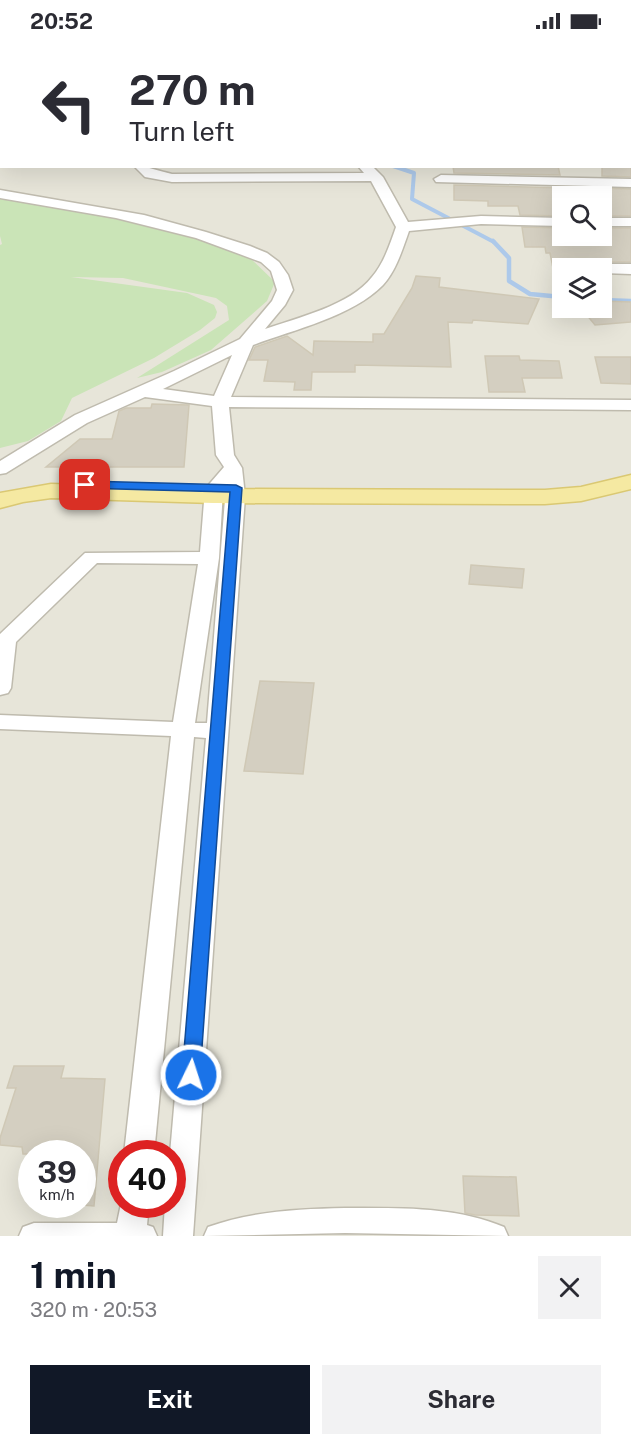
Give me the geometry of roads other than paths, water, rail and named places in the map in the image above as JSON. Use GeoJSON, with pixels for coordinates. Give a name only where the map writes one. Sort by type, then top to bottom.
{"type":"FeatureCollection","features":[{"type":"Feature","properties":{"kind":"main road"},"geometry":{"type":"LineString","coordinates":[[0,484],[552,488],[576,486],[631,473]]}},
{"type":"Feature","properties":{"kind":"main road"},"geometry":{"type":"LineString","coordinates":[[0,501],[27,493],[51,491],[226,487],[545,497],[581,494],[631,482]]}},
{"type":"Feature","properties":{"kind":"street"},"geometry":{"type":"LineString","coordinates":[[0,469],[81,419],[180,375],[246,342],[358,298],[378,281],[395,251],[403,227],[370,172],[172,178],[150,174],[142,168]]}},
{"type":"Feature","properties":{"kind":"street"},"geometry":{"type":"LineString","coordinates":[[441,179],[631,183]]}},
{"type":"Feature","properties":{"kind":"street"},"geometry":{"type":"LineString","coordinates":[[0,195],[62,203],[168,224],[263,256],[280,273],[285,290],[279,302],[246,342],[220,402],[226,487],[218,731],[178,1236]]}},
{"type":"Feature","properties":{"kind":"street"},"geometry":{"type":"LineString","coordinates":[[403,227],[473,221],[552,222]]}},
{"type":"Feature","properties":{"kind":"street"},"geometry":{"type":"LineString","coordinates":[[612,222],[631,222]]}},
{"type":"Feature","properties":{"kind":"street"},"geometry":{"type":"LineString","coordinates":[[612,269],[631,269]]}},
{"type":"Feature","properties":{"kind":"street"},"geometry":{"type":"LineString","coordinates":[[142,391],[220,402],[631,405]]}},
{"type":"Feature","properties":{"kind":"street"},"geometry":{"type":"LineString","coordinates":[[140,1140],[183,730],[209,558],[226,487]]}},
{"type":"Feature","properties":{"kind":"street"},"geometry":{"type":"LineString","coordinates":[[0,688],[3,643],[92,557],[209,558]]}},
{"type":"Feature","properties":{"kind":"street"},"geometry":{"type":"LineString","coordinates":[[0,722],[218,731]]}},
{"type":"Feature","properties":{"kind":"street"},"geometry":{"type":"LineString","coordinates":[[34,1236],[134,1235],[134,1218]]}},
{"type":"Feature","properties":{"kind":"street"},"geometry":{"type":"LineString","coordinates":[[219,1236],[252,1228],[358,1219],[462,1226],[493,1236]]}},
{"type":"Feature","properties":{"kind":"waterway"},"geometry":{"type":"LineString","coordinates":[[399,168],[414,173],[412,199],[494,242]]}},
{"type":"Feature","properties":{"kind":"waterway"},"geometry":{"type":"LineString","coordinates":[[494,242],[509,258],[509,281],[530,294],[552,296]]}},
{"type":"Feature","properties":{"kind":"waterway"},"geometry":{"type":"LineString","coordinates":[[612,300],[631,301]]}}]}
